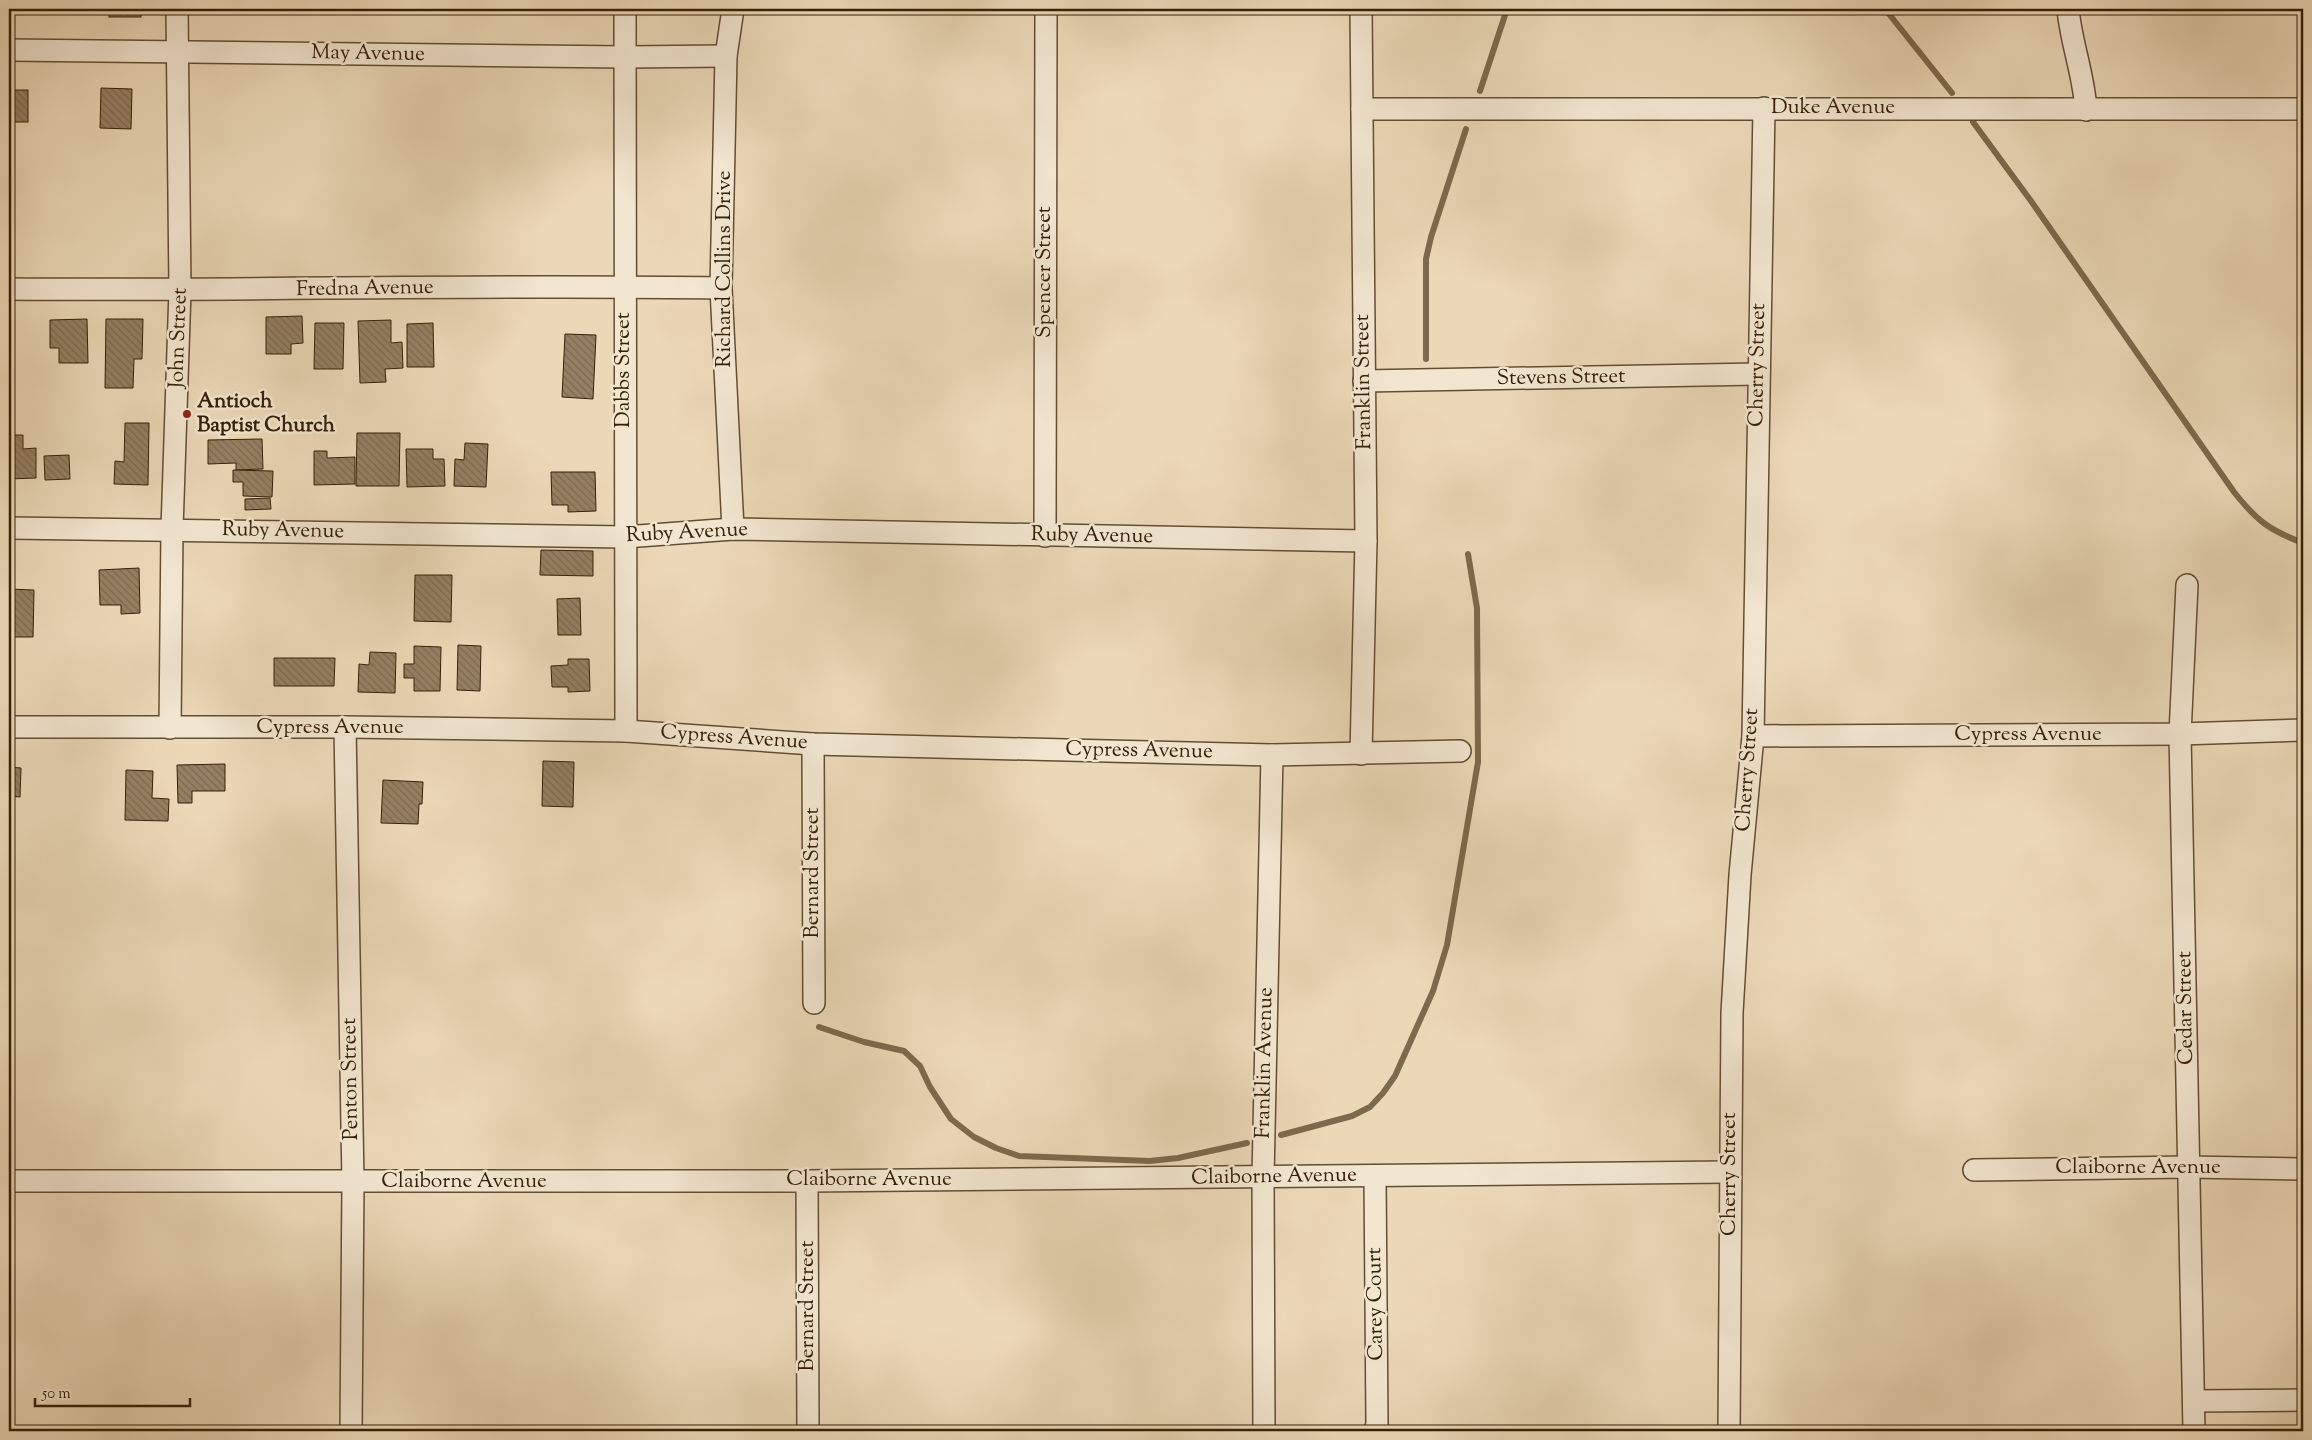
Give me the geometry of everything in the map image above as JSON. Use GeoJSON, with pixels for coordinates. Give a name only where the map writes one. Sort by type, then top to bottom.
{"type":"FeatureCollection","features":[{"type":"Feature","properties":{"kind":"street","name":"John Street"},"geometry":{"type":"LineString","coordinates":[[170,728],[172,529],[180,290],[177,9]]}},
{"type":"Feature","properties":{"kind":"street","name":"Dabbs Street"},"geometry":{"type":"LineString","coordinates":[[625,9],[626,731]]}},
{"type":"Feature","properties":{"kind":"street","name":"Richard Collins Drive"},"geometry":{"type":"LineString","coordinates":[[733,9],[726,56],[721,288],[733,529]]}},
{"type":"Feature","properties":{"kind":"street","name":"Spencer Street"},"geometry":{"type":"LineString","coordinates":[[1045,536],[1046,9]]}},
{"type":"Feature","properties":{"kind":"street","name":"Franklin Street"},"geometry":{"type":"LineString","coordinates":[[1361,9],[1366,540],[1361,754]]}},
{"type":"Feature","properties":{"kind":"street"},"geometry":{"type":"LineString","coordinates":[[2068,9],[2070,28],[2082,73],[2086,110]]}},
{"type":"Feature","properties":{"kind":"street","name":"May Avenue"},"geometry":{"type":"LineString","coordinates":[[9,50],[626,57],[726,56]]}},
{"type":"Feature","properties":{"kind":"street","name":"Cherry Street"},"geometry":{"type":"LineString","coordinates":[[1728,1431],[1730,1172],[1735,944],[1752,736],[1764,108]]}},
{"type":"Feature","properties":{"kind":"street","name":"Duke Avenue"},"geometry":{"type":"LineString","coordinates":[[1362,109],[2303,109]]}},
{"type":"Feature","properties":{"kind":"street","name":"Fredna Avenue"},"geometry":{"type":"LineString","coordinates":[[9,289],[180,290],[624,286],[721,288]]}},
{"type":"Feature","properties":{"kind":"street","name":"Stevens Street"},"geometry":{"type":"LineString","coordinates":[[1364,381],[1758,374]]}},
{"type":"Feature","properties":{"kind":"street","name":"Ruby Avenue"},"geometry":{"type":"LineString","coordinates":[[9,528],[625,537],[733,529],[1045,536],[1366,540]]}},
{"type":"Feature","properties":{"kind":"street","name":"Cedar Street"},"geometry":{"type":"LineString","coordinates":[[2187,585],[2180,734],[2194,1431]]}},
{"type":"Feature","properties":{"kind":"street","name":"Cypress Avenue"},"geometry":{"type":"LineString","coordinates":[[9,727],[345,727],[626,731],[813,744],[1272,755],[1460,751]]}},
{"type":"Feature","properties":{"kind":"street","name":"Penton Street"},"geometry":{"type":"LineString","coordinates":[[345,727],[353,1182],[351,1431]]}},
{"type":"Feature","properties":{"kind":"street","name":"Cypress Avenue"},"geometry":{"type":"LineString","coordinates":[[1752,736],[2180,734],[2303,730]]}},
{"type":"Feature","properties":{"kind":"street","name":"Bernard Street"},"geometry":{"type":"LineString","coordinates":[[813,744],[814,1003]]}},
{"type":"Feature","properties":{"kind":"street","name":"Franklin Avenue"},"geometry":{"type":"LineString","coordinates":[[1264,1431],[1263,1177],[1272,755]]}},
{"type":"Feature","properties":{"kind":"street","name":"Claiborne Avenue"},"geometry":{"type":"LineString","coordinates":[[1974,1170],[2188,1167],[2303,1169]]}},
{"type":"Feature","properties":{"kind":"street","name":"Claiborne Avenue"},"geometry":{"type":"LineString","coordinates":[[9,1181],[807,1181],[1730,1172]]}},
{"type":"Feature","properties":{"kind":"street","name":"Carey Court"},"geometry":{"type":"LineString","coordinates":[[1375,1176],[1377,1424],[1375,1431]]}},
{"type":"Feature","properties":{"kind":"street","name":"Bernard Street"},"geometry":{"type":"LineString","coordinates":[[807,1181],[808,1431]]}},
{"type":"Feature","properties":{"kind":"street"},"geometry":{"type":"LineString","coordinates":[[2194,1401],[2303,1400]]}},
{"type":"Feature","properties":{"kind":"building"},"geometry":{"type":"Polygon","coordinates":[[[109,9],[141,9],[141,17],[109,17],[109,9]]]}},
{"type":"Feature","properties":{"kind":"building"},"geometry":{"type":"Polygon","coordinates":[[[101,88],[132,89],[131,129],[100,128],[101,88]]]}},
{"type":"Feature","properties":{"kind":"building"},"geometry":{"type":"Polygon","coordinates":[[[9,90],[28,90],[28,122],[9,122],[9,90]]]}},
{"type":"Feature","properties":{"kind":"building"},"geometry":{"type":"Polygon","coordinates":[[[302,316],[303,343],[291,344],[291,354],[266,354],[266,317],[302,316]]]}},
{"type":"Feature","properties":{"kind":"building"},"geometry":{"type":"Polygon","coordinates":[[[87,319],[88,363],[59,363],[59,348],[50,348],[50,320],[87,319]]]}},
{"type":"Feature","properties":{"kind":"building"},"geometry":{"type":"Polygon","coordinates":[[[106,319],[143,319],[142,359],[134,359],[133,388],[105,388],[106,319]]]}},
{"type":"Feature","properties":{"kind":"building"},"geometry":{"type":"Polygon","coordinates":[[[391,320],[391,343],[402,342],[403,368],[385,369],[386,382],[360,383],[358,321],[391,320]]]}},
{"type":"Feature","properties":{"kind":"building"},"geometry":{"type":"Polygon","coordinates":[[[315,323],[344,323],[343,369],[314,369],[315,323]]]}},
{"type":"Feature","properties":{"kind":"building"},"geometry":{"type":"Polygon","coordinates":[[[433,323],[434,367],[407,367],[407,324],[433,323]]]}},
{"type":"Feature","properties":{"kind":"building"},"geometry":{"type":"Polygon","coordinates":[[[565,334],[596,335],[593,399],[562,397],[565,334]]]}},
{"type":"Feature","properties":{"kind":"building"},"geometry":{"type":"Polygon","coordinates":[[[125,423],[149,423],[148,485],[114,484],[115,461],[124,462],[125,423]]]}},
{"type":"Feature","properties":{"kind":"building"},"geometry":{"type":"Polygon","coordinates":[[[357,433],[400,433],[399,486],[356,486],[357,433]]]}},
{"type":"Feature","properties":{"kind":"building"},"geometry":{"type":"Polygon","coordinates":[[[9,435],[23,435],[23,449],[36,448],[36,478],[9,479],[9,435]]]}},
{"type":"Feature","properties":{"kind":"building"},"geometry":{"type":"Polygon","coordinates":[[[262,439],[263,469],[236,470],[236,463],[208,464],[208,440],[262,439]]]}},
{"type":"Feature","properties":{"kind":"building"},"geometry":{"type":"Polygon","coordinates":[[[465,443],[488,444],[486,487],[454,486],[455,459],[464,460],[465,443]]]}},
{"type":"Feature","properties":{"kind":"building"},"geometry":{"type":"Polygon","coordinates":[[[406,449],[433,449],[433,459],[444,459],[445,486],[407,487],[406,449]]]}},
{"type":"Feature","properties":{"kind":"building"},"geometry":{"type":"Polygon","coordinates":[[[314,451],[327,451],[327,458],[355,457],[355,484],[314,485],[314,451]]]}},
{"type":"Feature","properties":{"kind":"building"},"geometry":{"type":"Polygon","coordinates":[[[69,455],[70,479],[45,480],[44,456],[69,455]]]}},
{"type":"Feature","properties":{"kind":"building"},"geometry":{"type":"Polygon","coordinates":[[[233,470],[273,471],[272,497],[243,496],[243,482],[233,482],[233,470]]]}},
{"type":"Feature","properties":{"kind":"building"},"geometry":{"type":"Polygon","coordinates":[[[551,472],[595,472],[596,511],[568,512],[568,505],[552,505],[551,472]]]}},
{"type":"Feature","properties":{"kind":"building"},"geometry":{"type":"Polygon","coordinates":[[[270,498],[271,509],[245,510],[245,499],[270,498]]]}},
{"type":"Feature","properties":{"kind":"building"},"geometry":{"type":"Polygon","coordinates":[[[541,550],[593,551],[593,576],[540,575],[541,550]]]}},
{"type":"Feature","properties":{"kind":"building"},"geometry":{"type":"Polygon","coordinates":[[[139,568],[140,613],[121,614],[121,605],[100,605],[99,570],[139,568]]]}},
{"type":"Feature","properties":{"kind":"building"},"geometry":{"type":"Polygon","coordinates":[[[415,575],[452,575],[451,622],[414,621],[415,575]]]}},
{"type":"Feature","properties":{"kind":"building"},"geometry":{"type":"Polygon","coordinates":[[[9,589],[34,590],[33,637],[13,637],[13,631],[9,630],[9,589]]]}},
{"type":"Feature","properties":{"kind":"building"},"geometry":{"type":"Polygon","coordinates":[[[580,598],[581,635],[558,635],[557,599],[580,598]]]}},
{"type":"Feature","properties":{"kind":"building"},"geometry":{"type":"Polygon","coordinates":[[[458,645],[481,646],[480,691],[457,690],[458,645]]]}},
{"type":"Feature","properties":{"kind":"building"},"geometry":{"type":"Polygon","coordinates":[[[414,646],[441,647],[440,691],[414,691],[414,678],[404,678],[404,664],[414,664],[414,646]]]}},
{"type":"Feature","properties":{"kind":"building"},"geometry":{"type":"Polygon","coordinates":[[[370,652],[396,653],[395,693],[358,692],[359,664],[369,665],[370,652]]]}},
{"type":"Feature","properties":{"kind":"building"},"geometry":{"type":"Polygon","coordinates":[[[274,658],[335,658],[334,686],[274,686],[274,658]]]}},
{"type":"Feature","properties":{"kind":"building"},"geometry":{"type":"Polygon","coordinates":[[[568,659],[589,659],[590,691],[568,692],[568,687],[552,687],[551,666],[568,665],[568,659]]]}},
{"type":"Feature","properties":{"kind":"building"},"geometry":{"type":"Polygon","coordinates":[[[543,761],[574,762],[573,807],[542,806],[543,761]]]}},
{"type":"Feature","properties":{"kind":"building"},"geometry":{"type":"Polygon","coordinates":[[[225,764],[225,791],[192,791],[192,803],[178,803],[177,765],[225,764]]]}},
{"type":"Feature","properties":{"kind":"building"},"geometry":{"type":"Polygon","coordinates":[[[9,767],[21,768],[20,797],[9,796],[9,767]]]}},
{"type":"Feature","properties":{"kind":"building"},"geometry":{"type":"Polygon","coordinates":[[[126,770],[153,771],[152,798],[169,799],[168,821],[125,820],[126,770]]]}},
{"type":"Feature","properties":{"kind":"building"},"geometry":{"type":"Polygon","coordinates":[[[383,780],[423,782],[422,804],[419,804],[418,824],[381,823],[383,780]]]}},
{"type":"Feature","properties":{"kind":"waterway"},"geometry":{"type":"LineString","coordinates":[[1480,91],[1507,9]]}},
{"type":"Feature","properties":{"kind":"waterway"},"geometry":{"type":"LineString","coordinates":[[1885,9],[1952,93]]}},
{"type":"Feature","properties":{"kind":"waterway"},"geometry":{"type":"LineString","coordinates":[[1973,122],[2031,201],[2234,492],[2264,524],[2281,534],[2303,543]]}},
{"type":"Feature","properties":{"kind":"waterway"},"geometry":{"type":"LineString","coordinates":[[1426,359],[1426,259],[1431,237],[1466,129]]}},
{"type":"Feature","properties":{"kind":"waterway"},"geometry":{"type":"LineString","coordinates":[[1281,1135],[1352,1116],[1370,1107],[1395,1076],[1433,991],[1447,945],[1478,762],[1477,608],[1468,554]]}},
{"type":"Feature","properties":{"kind":"waterway"},"geometry":{"type":"LineString","coordinates":[[819,1027],[864,1042],[904,1051],[920,1066],[930,1087],[951,1119],[974,1137],[996,1148],[1019,1156],[1150,1161],[1178,1158],[1247,1143]]}},
{"type":"Feature","properties":{"kind":"place","name":"Antioch Baptist Church"},"geometry":{"type":"Point","coordinates":[187,414]}}]}
